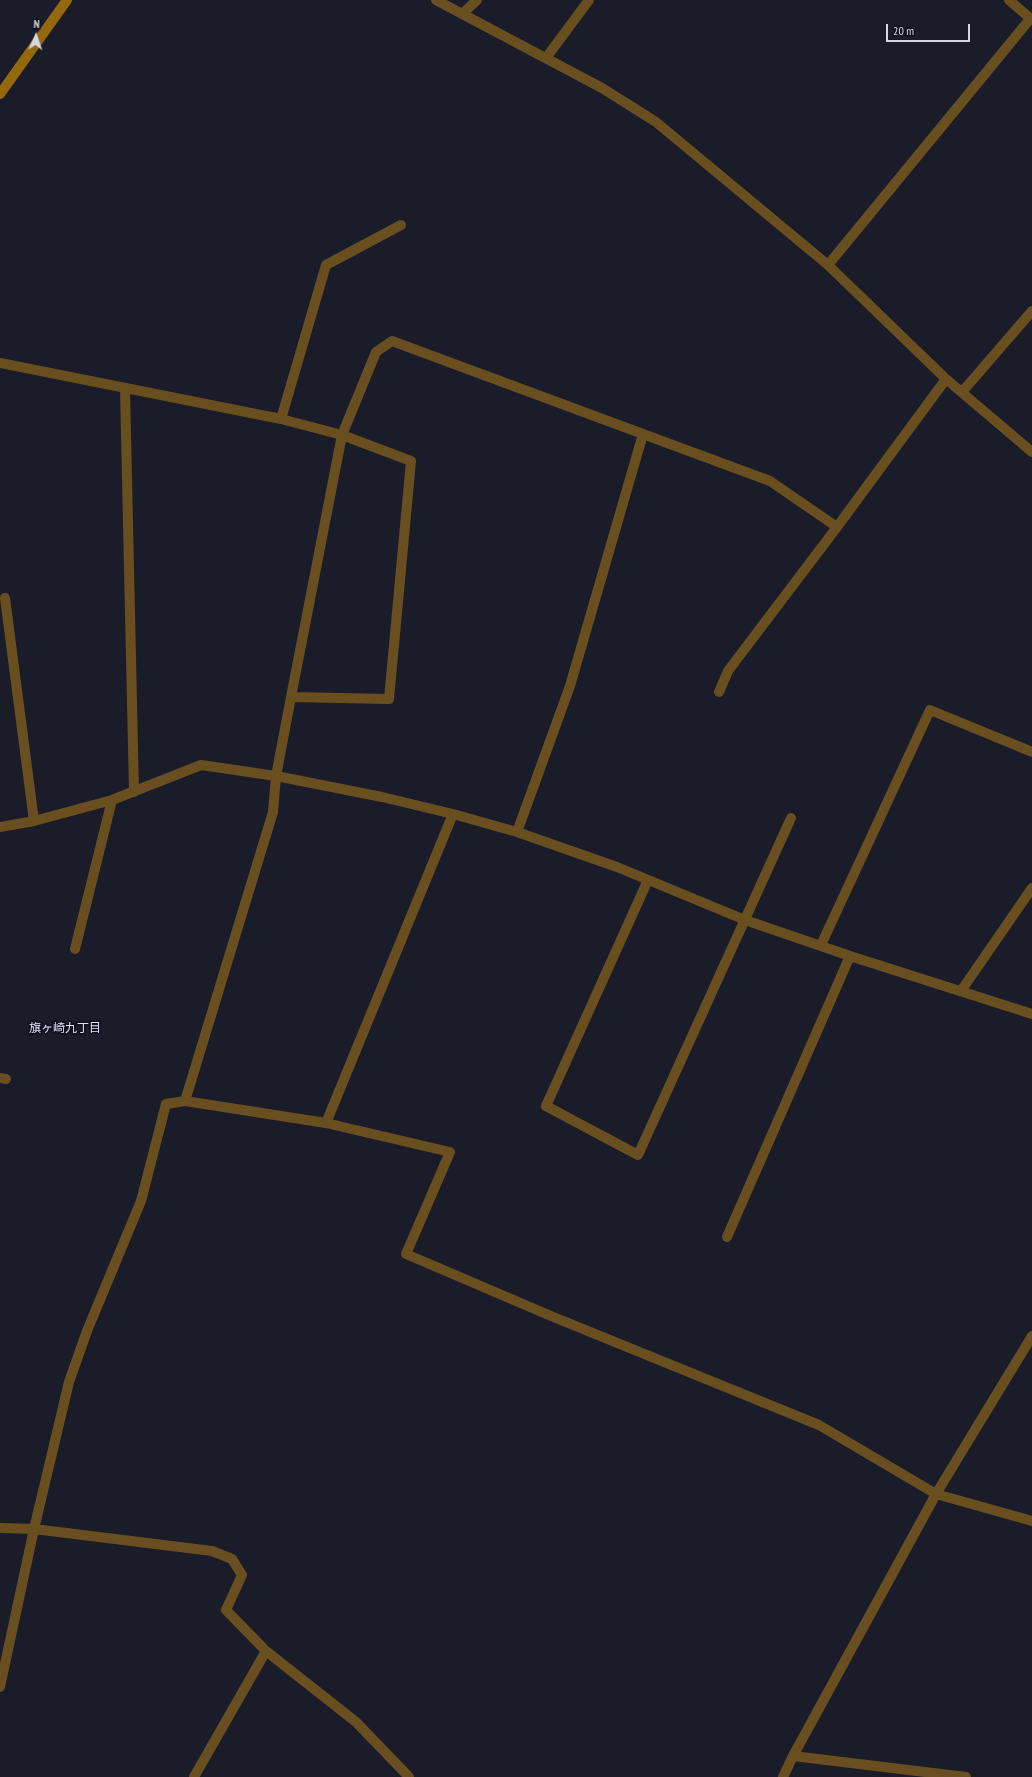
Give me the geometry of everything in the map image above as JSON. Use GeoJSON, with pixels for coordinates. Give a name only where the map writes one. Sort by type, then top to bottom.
{"type":"FeatureCollection","features":[{"type":"Feature","properties":{"kind":"street"},"geometry":{"type":"LineString","coordinates":[[0,94],[67,0]]}},
{"type":"Feature","properties":{"kind":"street"},"geometry":{"type":"LineString","coordinates":[[436,0],[602,88],[656,122],[828,265],[946,379],[1032,452]]}},
{"type":"Feature","properties":{"kind":"street"},"geometry":{"type":"LineString","coordinates":[[462,14],[477,0]]}},
{"type":"Feature","properties":{"kind":"street"},"geometry":{"type":"LineString","coordinates":[[546,58],[589,0]]}},
{"type":"Feature","properties":{"kind":"street"},"geometry":{"type":"LineString","coordinates":[[828,265],[1031,19],[1008,0]]}},
{"type":"Feature","properties":{"kind":"street"},"geometry":{"type":"LineString","coordinates":[[281,419],[326,265],[400,225]]}},
{"type":"Feature","properties":{"kind":"street"},"geometry":{"type":"LineString","coordinates":[[962,392],[1032,311]]}},
{"type":"Feature","properties":{"kind":"street"},"geometry":{"type":"LineString","coordinates":[[185,1101],[273,812],[276,776],[342,436],[376,352],[392,341],[770,481],[837,527]]}},
{"type":"Feature","properties":{"kind":"street"},"geometry":{"type":"LineString","coordinates":[[0,363],[281,419],[342,436],[411,461],[389,699],[291,697]]}},
{"type":"Feature","properties":{"kind":"street"},"geometry":{"type":"LineString","coordinates":[[719,692],[728,671],[946,379]]}},
{"type":"Feature","properties":{"kind":"street"},"geometry":{"type":"LineString","coordinates":[[125,389],[134,792]]}},
{"type":"Feature","properties":{"kind":"street"},"geometry":{"type":"LineString","coordinates":[[517,832],[570,686],[643,434]]}},
{"type":"Feature","properties":{"kind":"street"},"geometry":{"type":"LineString","coordinates":[[6,598],[34,821]]}},
{"type":"Feature","properties":{"kind":"street"},"geometry":{"type":"LineString","coordinates":[[821,945],[930,710],[1032,752]]}},
{"type":"Feature","properties":{"kind":"street"},"geometry":{"type":"LineString","coordinates":[[0,827],[34,821],[112,800],[201,765],[276,776],[382,797],[453,814],[517,832],[617,867],[745,920],[850,956],[1032,1014]]}},
{"type":"Feature","properties":{"kind":"street"},"geometry":{"type":"LineString","coordinates":[[75,949],[112,800]]}},
{"type":"Feature","properties":{"kind":"street"},"geometry":{"type":"LineString","coordinates":[[326,1123],[453,814]]}},
{"type":"Feature","properties":{"kind":"street"},"geometry":{"type":"LineString","coordinates":[[648,880],[546,1106],[638,1154],[791,818]]}},
{"type":"Feature","properties":{"kind":"street"},"geometry":{"type":"LineString","coordinates":[[961,991],[1032,888]]}},
{"type":"Feature","properties":{"kind":"street"},"geometry":{"type":"LineString","coordinates":[[727,1237],[850,956]]}},
{"type":"Feature","properties":{"kind":"street"},"geometry":{"type":"LineString","coordinates":[[0,1687],[34,1529],[69,1382],[87,1331],[141,1201],[166,1104],[185,1101],[326,1123],[450,1152],[406,1254],[558,1319],[819,1425],[936,1494],[1032,1521]]}},
{"type":"Feature","properties":{"kind":"street"},"geometry":{"type":"LineString","coordinates":[[784,1777],[793,1756],[936,1494],[1032,1337]]}},
{"type":"Feature","properties":{"kind":"street"},"geometry":{"type":"LineString","coordinates":[[0,1528],[34,1529],[212,1551],[232,1559],[242,1575],[226,1610],[266,1651],[356,1722],[409,1777]]}},
{"type":"Feature","properties":{"kind":"street"},"geometry":{"type":"LineString","coordinates":[[194,1777],[266,1651]]}},
{"type":"Feature","properties":{"kind":"street"},"geometry":{"type":"LineString","coordinates":[[793,1756],[966,1777]]}},
{"type":"Feature","properties":{"kind":"district","name":"旗ヶ崎九丁目"},"geometry":{"type":"Point","coordinates":[65,1029]}}]}
